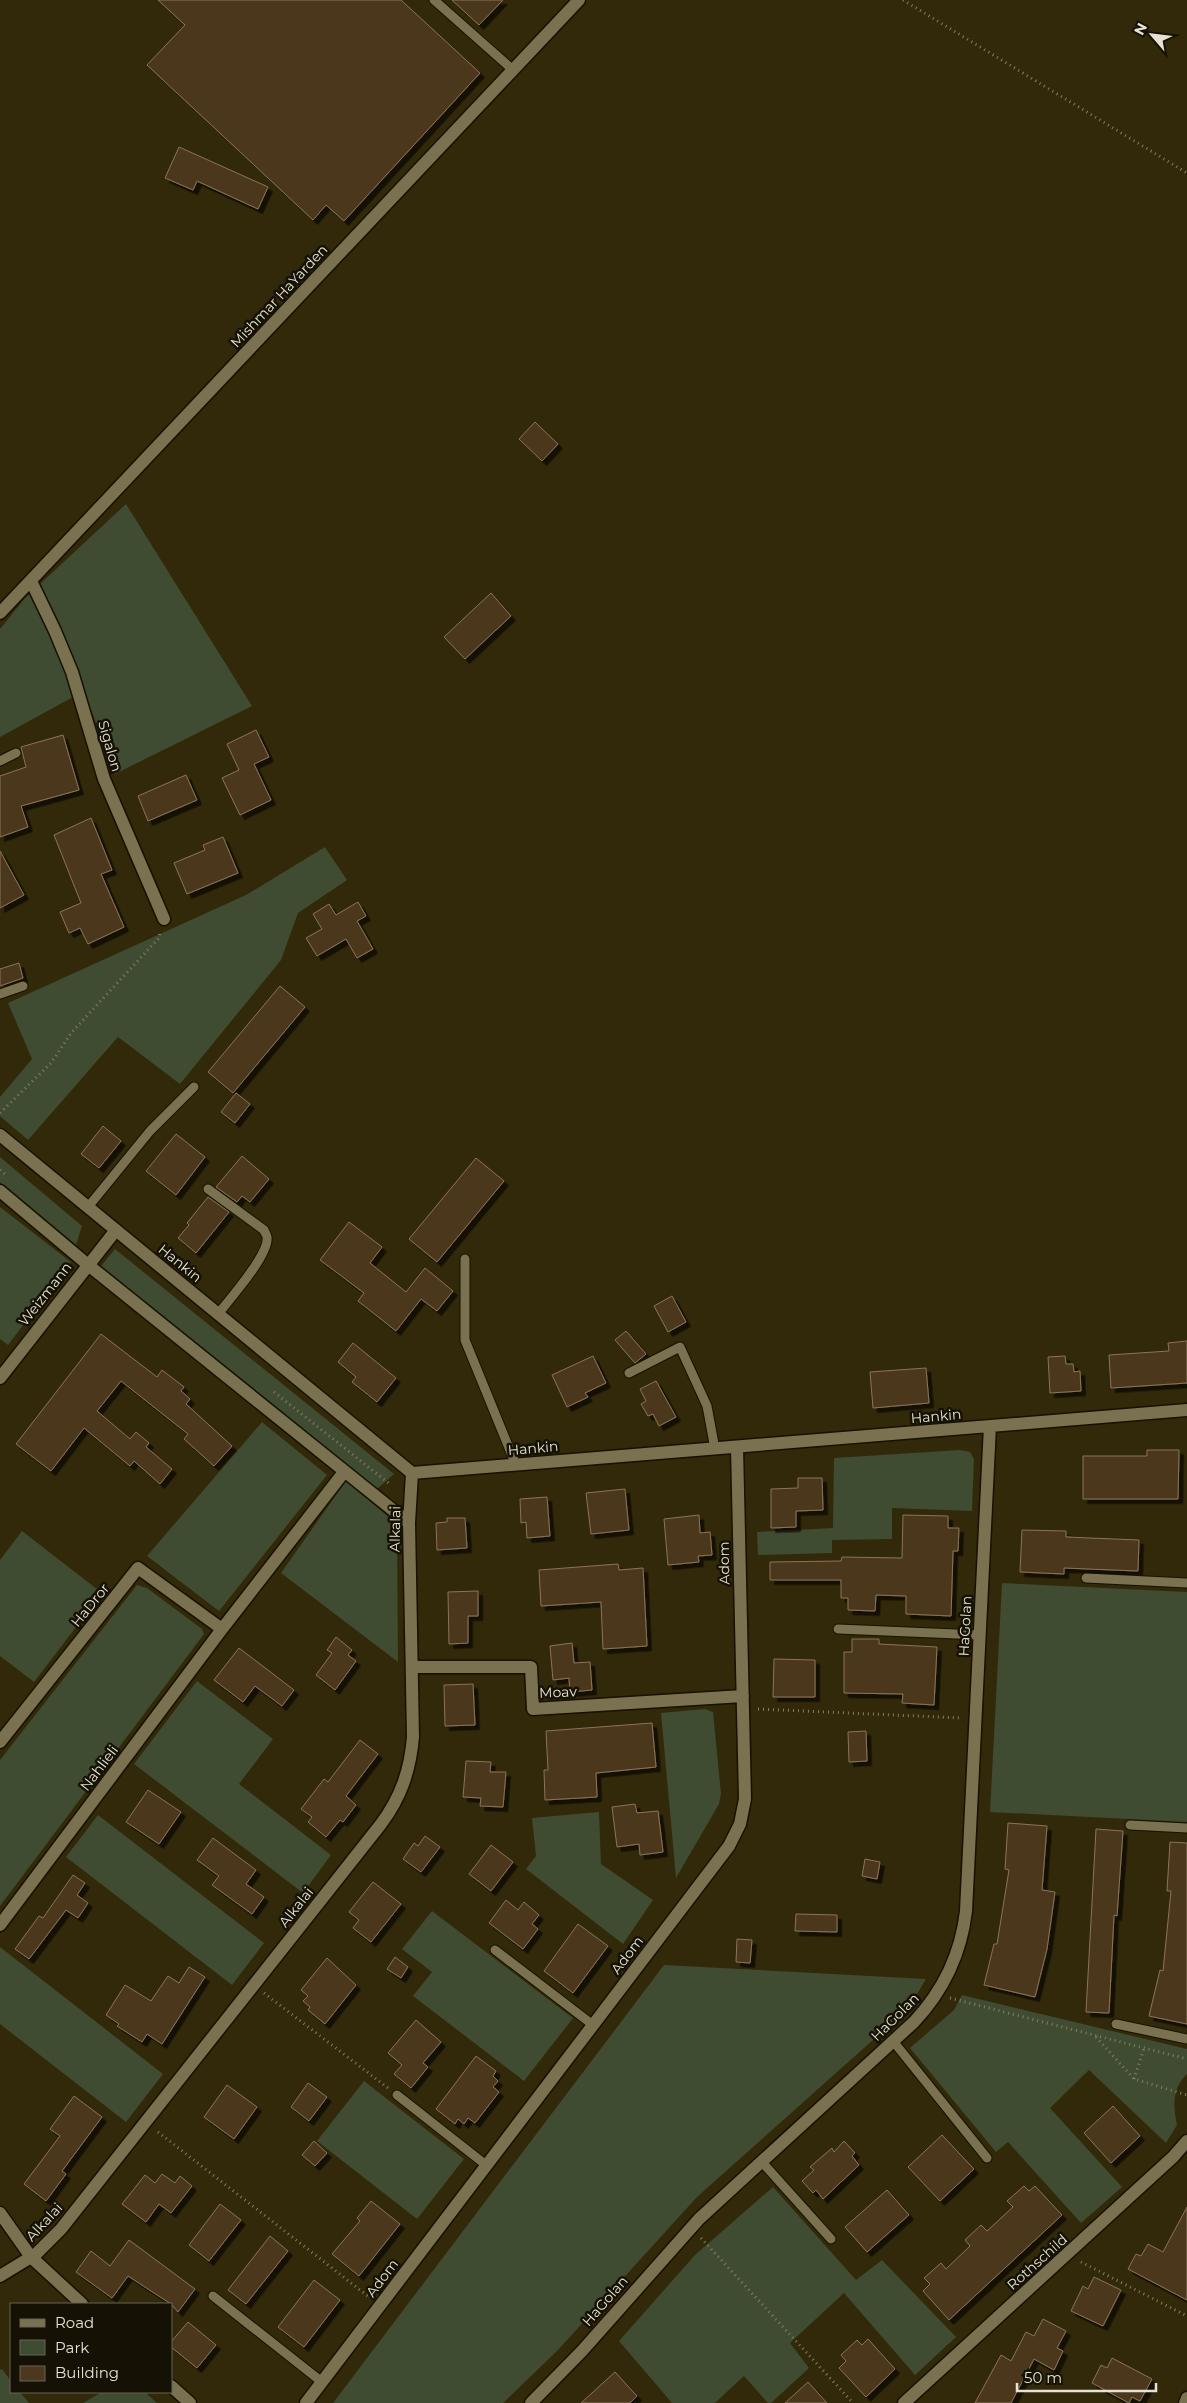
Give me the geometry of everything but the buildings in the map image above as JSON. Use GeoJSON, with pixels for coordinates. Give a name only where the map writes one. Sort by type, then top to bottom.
{"type":"FeatureCollection","features":[{"type":"Feature","properties":{"kind":"street","name":"Mishmar HaYarden"},"geometry":{"type":"LineString","coordinates":[[0,614],[579,0]]}},
{"type":"Feature","properties":{"kind":"street","name":"Sigalon"},"geometry":{"type":"LineString","coordinates":[[30,581],[55,631],[72,672],[104,779],[164,919]]}},
{"type":"Feature","properties":{"kind":"street","name":"Hankin"},"geometry":{"type":"LineString","coordinates":[[0,1135],[412,1473],[1187,1410]]}},
{"type":"Feature","properties":{"kind":"street"},"geometry":{"type":"LineString","coordinates":[[0,1191],[87,1264],[409,1524]]}},
{"type":"Feature","properties":{"kind":"street","name":"Weizmann"},"geometry":{"type":"LineString","coordinates":[[0,1378],[87,1264],[116,1230]]}},
{"type":"Feature","properties":{"kind":"street","name":"HaGolan"},"geometry":{"type":"LineString","coordinates":[[531,2403],[587,2345],[691,2227],[918,2018],[937,1994],[954,1962],[964,1924],[990,1426]]}},
{"type":"Feature","properties":{"kind":"street","name":"Adom"},"geometry":{"type":"LineString","coordinates":[[306,2403],[729,1846],[738,1830],[745,1799],[737,1447]]}},
{"type":"Feature","properties":{"kind":"street","name":"Nahlieli"},"geometry":{"type":"LineString","coordinates":[[0,1925],[222,1629],[344,1472]]}},
{"type":"Feature","properties":{"kind":"street","name":"Alkalai"},"geometry":{"type":"LineString","coordinates":[[0,2276],[31,2258],[61,2229],[381,1824],[400,1793],[409,1768],[412,1748],[409,1524],[412,1473]]}},
{"type":"Feature","properties":{"kind":"street","name":"HaDror"},"geometry":{"type":"LineString","coordinates":[[0,1742],[138,1568],[222,1629]]}},
{"type":"Feature","properties":{"kind":"street","name":"Moav"},"geometry":{"type":"LineString","coordinates":[[412,1667],[531,1667],[534,1709],[743,1702]]}},
{"type":"Feature","properties":{"kind":"street","name":"Rothschild"},"geometry":{"type":"LineString","coordinates":[[904,2403],[1174,2157],[1187,2141]]}},
{"type":"Feature","properties":{"kind":"street"},"geometry":{"type":"LineString","coordinates":[[0,2213],[31,2258],[81,2303]]}},
{"type":"Feature","properties":{"kind":"street"},"geometry":{"type":"LineString","coordinates":[[172,2387],[190,2403]]}},
{"type":"Feature","properties":{"kind":"street"},"geometry":{"type":"LineString","coordinates":[[1184,2403],[1187,2398]]}},
{"type":"Feature","properties":{"kind":"lane"},"geometry":{"type":"LineString","coordinates":[[434,0],[513,70]]}},
{"type":"Feature","properties":{"kind":"lane"},"geometry":{"type":"LineString","coordinates":[[0,761],[16,753]]}},
{"type":"Feature","properties":{"kind":"lane"},"geometry":{"type":"LineString","coordinates":[[0,994],[23,986]]}},
{"type":"Feature","properties":{"kind":"lane"},"geometry":{"type":"LineString","coordinates":[[88,1207],[150,1130],[194,1087]]}},
{"type":"Feature","properties":{"kind":"lane"},"geometry":{"type":"LineString","coordinates":[[208,1189],[264,1230],[267,1237],[266,1247],[260,1259],[218,1314]]}},
{"type":"Feature","properties":{"kind":"lane"},"geometry":{"type":"LineString","coordinates":[[465,1259],[465,1340],[516,1465]]}},
{"type":"Feature","properties":{"kind":"lane"},"geometry":{"type":"LineString","coordinates":[[629,1373],[680,1347],[707,1406],[715,1449]]}},
{"type":"Feature","properties":{"kind":"lane"},"geometry":{"type":"LineString","coordinates":[[1086,1578],[1187,1583]]}},
{"type":"Feature","properties":{"kind":"lane"},"geometry":{"type":"LineString","coordinates":[[838,1629],[980,1635]]}},
{"type":"Feature","properties":{"kind":"lane"},"geometry":{"type":"LineString","coordinates":[[1130,1825],[1187,1828]]}},
{"type":"Feature","properties":{"kind":"lane"},"geometry":{"type":"LineString","coordinates":[[495,1950],[593,2024]]}},
{"type":"Feature","properties":{"kind":"lane"},"geometry":{"type":"LineString","coordinates":[[1116,2024],[1187,2040]]}},
{"type":"Feature","properties":{"kind":"lane"},"geometry":{"type":"LineString","coordinates":[[893,2042],[987,2158]]}},
{"type":"Feature","properties":{"kind":"lane"},"geometry":{"type":"LineString","coordinates":[[397,2095],[486,2165]]}},
{"type":"Feature","properties":{"kind":"lane"},"geometry":{"type":"LineString","coordinates":[[761,2161],[831,2239]]}},
{"type":"Feature","properties":{"kind":"lane"},"geometry":{"type":"LineString","coordinates":[[213,2296],[322,2382]]}},
{"type":"Feature","properties":{"kind":"path"},"geometry":{"type":"LineString","coordinates":[[903,0],[1187,173]]}},
{"type":"Feature","properties":{"kind":"path"},"geometry":{"type":"LineString","coordinates":[[0,1113],[51,1063],[71,1033],[159,938],[164,919]]}},
{"type":"Feature","properties":{"kind":"path"},"geometry":{"type":"LineString","coordinates":[[743,1702],[976,1718]]}},
{"type":"Feature","properties":{"kind":"path"},"geometry":{"type":"LineString","coordinates":[[254,1985],[397,2095]]}},
{"type":"Feature","properties":{"kind":"path"},"geometry":{"type":"LineString","coordinates":[[937,1994],[1096,2037],[1187,2059]]}},
{"type":"Feature","properties":{"kind":"path"},"geometry":{"type":"LineString","coordinates":[[1096,2037],[1134,2079],[1187,2095]]}},
{"type":"Feature","properties":{"kind":"path"},"geometry":{"type":"LineString","coordinates":[[1134,2079],[1144,2048]]}},
{"type":"Feature","properties":{"kind":"path"},"geometry":{"type":"LineString","coordinates":[[145,2122],[380,2306]]}},
{"type":"Feature","properties":{"kind":"path"},"geometry":{"type":"LineString","coordinates":[[691,2227],[853,2403]]}},
{"type":"Feature","properties":{"kind":"path"},"geometry":{"type":"LineString","coordinates":[[1067,2255],[1187,2316]]}},
{"type":"Feature","properties":{"kind":"green space"},"geometry":{"type":"Polygon","coordinates":[[[126,504],[252,706],[115,774],[84,691],[0,737],[0,629],[25,598],[126,504]]]}},
{"type":"Feature","properties":{"kind":"green space"},"geometry":{"type":"Polygon","coordinates":[[[325,847],[347,880],[298,913],[281,960],[180,1084],[118,1037],[28,1140],[0,1116],[0,1097],[32,1059],[8,1003],[246,895],[325,847]]]}},
{"type":"Feature","properties":{"kind":"green space"},"geometry":{"type":"Polygon","coordinates":[[[0,1157],[82,1226],[76,1245],[0,1182],[0,1157]]]}},
{"type":"Feature","properties":{"kind":"green space"},"geometry":{"type":"Polygon","coordinates":[[[0,1207],[71,1262],[8,1345],[0,1339],[0,1207]]]}},
{"type":"Feature","properties":{"kind":"green space"},"geometry":{"type":"Polygon","coordinates":[[[115,1249],[394,1474],[377,1489],[101,1266],[115,1249]]]}},
{"type":"Feature","properties":{"kind":"green space"},"geometry":{"type":"Polygon","coordinates":[[[262,1422],[327,1475],[219,1611],[147,1556],[262,1422]]]}},
{"type":"Feature","properties":{"kind":"green space"},"geometry":{"type":"Polygon","coordinates":[[[960,1450],[970,1452],[974,1459],[972,1511],[892,1508],[892,1539],[832,1540],[832,1553],[758,1555],[757,1532],[833,1528],[834,1458],[960,1450]]]}},
{"type":"Feature","properties":{"kind":"green space"},"geometry":{"type":"Polygon","coordinates":[[[346,1481],[397,1524],[398,1662],[281,1573],[346,1481]]]}},
{"type":"Feature","properties":{"kind":"green space"},"geometry":{"type":"Polygon","coordinates":[[[22,1531],[102,1593],[34,1682],[0,1656],[0,1560],[22,1531]]]}},
{"type":"Feature","properties":{"kind":"green space"},"geometry":{"type":"Polygon","coordinates":[[[1002,1583],[1187,1592],[1187,1822],[990,1812],[1002,1583]]]}},
{"type":"Feature","properties":{"kind":"green space"},"geometry":{"type":"Polygon","coordinates":[[[137,1585],[147,1588],[202,1629],[204,1634],[0,1906],[0,1760],[137,1585]]]}},
{"type":"Feature","properties":{"kind":"green space"},"geometry":{"type":"Polygon","coordinates":[[[197,1681],[273,1739],[239,1784],[331,1855],[303,1893],[134,1764],[197,1681]]]}},
{"type":"Feature","properties":{"kind":"green space"},"geometry":{"type":"Polygon","coordinates":[[[705,1709],[713,1712],[721,1794],[719,1804],[676,1878],[661,1713],[705,1709]]]}},
{"type":"Feature","properties":{"kind":"green space"},"geometry":{"type":"Polygon","coordinates":[[[599,1812],[601,1864],[653,1900],[623,1944],[526,1869],[536,1856],[532,1818],[599,1812]]]}},
{"type":"Feature","properties":{"kind":"green space"},"geometry":{"type":"Polygon","coordinates":[[[98,1815],[264,1943],[232,1985],[66,1857],[98,1815]]]}},
{"type":"Feature","properties":{"kind":"green space"},"geometry":{"type":"Polygon","coordinates":[[[432,1911],[573,2018],[524,2081],[413,1996],[432,1972],[402,1949],[432,1911]]]}},
{"type":"Feature","properties":{"kind":"green space"},"geometry":{"type":"Polygon","coordinates":[[[0,1947],[163,2074],[126,2122],[0,2024],[0,1947]]]}},
{"type":"Feature","properties":{"kind":"green space"},"geometry":{"type":"Polygon","coordinates":[[[664,1965],[926,1979],[917,1994],[892,2023],[697,2197],[558,2350],[503,2403],[333,2403],[664,1965]]]}},
{"type":"Feature","properties":{"kind":"green space"},"geometry":{"type":"Polygon","coordinates":[[[962,1995],[1187,2049],[1187,2074],[1176,2091],[1175,2098],[1177,2125],[1166,2143],[1089,2070],[1050,2108],[1122,2187],[1081,2223],[1008,2142],[996,2152],[910,2048],[954,2010],[962,1995]]]}},
{"type":"Feature","properties":{"kind":"green space"},"geometry":{"type":"Polygon","coordinates":[[[364,2081],[464,2159],[417,2219],[317,2141],[364,2081]]]}},
{"type":"Feature","properties":{"kind":"green space"},"geometry":{"type":"Polygon","coordinates":[[[773,2187],[856,2280],[882,2260],[956,2337],[915,2375],[844,2293],[790,2343],[809,2368],[771,2403],[768,2403],[744,2376],[715,2403],[672,2403],[619,2341],[695,2255],[773,2187]]]}},
{"type":"Feature","properties":{"kind":"green space"},"geometry":{"type":"Polygon","coordinates":[[[2,2369],[10,2380],[10,2393],[21,2393],[29,2403],[0,2403],[0,2370],[2,2369]]]}},
{"type":"Feature","properties":{"kind":"green space"},"geometry":{"type":"Polygon","coordinates":[[[100,2393],[146,2393],[157,2403],[83,2403],[100,2393]]]}}]}
